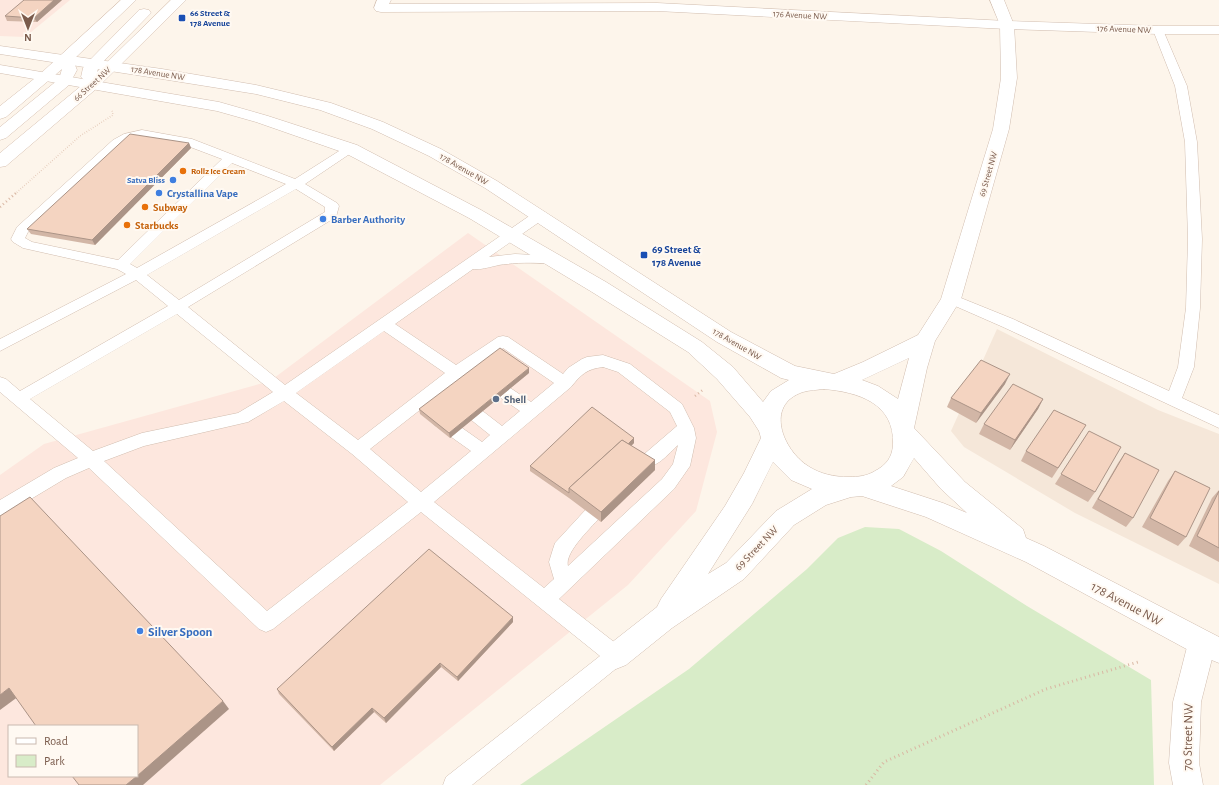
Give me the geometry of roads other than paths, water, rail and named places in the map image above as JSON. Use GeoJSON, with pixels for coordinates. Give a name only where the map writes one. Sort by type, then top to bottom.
{"type":"FeatureCollection","features":[{"type":"Feature","properties":{"kind":"street"},"geometry":{"type":"LineString","coordinates":[[0,114],[44,78],[129,0]]}},
{"type":"Feature","properties":{"kind":"street","name":"66 Street NW"},"geometry":{"type":"LineString","coordinates":[[0,162],[91,86],[179,0]]}},
{"type":"Feature","properties":{"kind":"street","name":"69 Street NW"},"geometry":{"type":"LineString","coordinates":[[904,429],[916,368],[925,340],[951,299],[1001,129],[1008,78],[1007,25],[997,0]]}},
{"type":"Feature","properties":{"kind":"street","name":"176 Avenue NW"},"geometry":{"type":"LineString","coordinates":[[383,4],[657,7],[1007,25],[1158,30],[1219,30]]}},
{"type":"Feature","properties":{"kind":"street"},"geometry":{"type":"LineString","coordinates":[[91,86],[89,74],[94,64],[152,5]]}},
{"type":"Feature","properties":{"kind":"street","name":"178 Avenue NW"},"geometry":{"type":"LineString","coordinates":[[0,50],[113,66],[249,88],[296,99],[348,114],[396,133],[437,154],[540,215],[724,337],[789,372],[830,382]]}},
{"type":"Feature","properties":{"kind":"street"},"geometry":{"type":"LineString","coordinates":[[0,135],[64,82],[70,70],[69,64],[64,59]]}},
{"type":"Feature","properties":{"kind":"street"},"geometry":{"type":"LineString","coordinates":[[0,69],[64,82],[218,107],[270,121],[351,149],[456,203],[512,235],[695,347],[725,373],[758,411],[779,454],[793,468],[811,479],[833,486],[858,487],[879,481],[893,472],[902,460],[906,447],[904,429],[896,412],[885,400],[870,391],[854,385],[830,382],[805,383],[788,389],[776,399],[769,413],[770,433]]}},
{"type":"Feature","properties":{"kind":"street"},"geometry":{"type":"LineString","coordinates":[[830,382],[871,368],[925,340]]}},
{"type":"Feature","properties":{"kind":"street","name":"178 Avenue NW"},"geometry":{"type":"LineString","coordinates":[[904,429],[928,460],[957,490],[1035,554]]}},
{"type":"Feature","properties":{"kind":"street","name":"69 Street NW"},"geometry":{"type":"LineString","coordinates":[[662,619],[708,553],[734,512],[753,479],[770,433]]}},
{"type":"Feature","properties":{"kind":"street","name":"178 Avenue NW"},"geometry":{"type":"LineString","coordinates":[[858,487],[934,510],[1035,554],[1210,646]]}},
{"type":"Feature","properties":{"kind":"street","name":"69 Street NW"},"geometry":{"type":"LineString","coordinates":[[616,656],[662,619],[735,571],[785,518],[801,506],[818,497],[858,487]]}},
{"type":"Feature","properties":{"kind":"street","name":"70 Street NW"},"geometry":{"type":"LineString","coordinates":[[1188,785],[1184,763],[1187,702],[1210,646]]}},
{"type":"Feature","properties":{"kind":"lane"},"geometry":{"type":"LineString","coordinates":[[1158,30],[1181,86],[1191,142],[1195,239],[1193,308],[1186,367],[1173,401]]}},
{"type":"Feature","properties":{"kind":"lane"},"geometry":{"type":"LineString","coordinates":[[18,398],[178,307],[331,214],[332,206],[296,184],[188,142],[142,134],[128,137],[116,143],[22,230],[18,239],[28,245],[121,264],[137,274],[178,307],[285,393],[358,449],[421,502],[616,656],[454,785]]}},
{"type":"Feature","properties":{"kind":"lane"},"geometry":{"type":"LineString","coordinates":[[0,346],[137,274],[296,184],[351,149]]}},
{"type":"Feature","properties":{"kind":"lane"},"geometry":{"type":"LineString","coordinates":[[121,264],[230,159]]}},
{"type":"Feature","properties":{"kind":"lane"},"geometry":{"type":"LineString","coordinates":[[0,509],[60,473],[91,459],[142,440],[242,418],[285,393],[540,215]]}},
{"type":"Feature","properties":{"kind":"lane"},"geometry":{"type":"LineString","coordinates":[[463,269],[489,261],[506,258],[554,260]]}},
{"type":"Feature","properties":{"kind":"lane"},"geometry":{"type":"LineString","coordinates":[[951,299],[1008,323],[1219,422]]}},
{"type":"Feature","properties":{"kind":"lane"},"geometry":{"type":"LineString","coordinates":[[385,324],[531,411]]}},
{"type":"Feature","properties":{"kind":"lane"},"geometry":{"type":"LineString","coordinates":[[358,449],[462,370],[503,341],[565,383]]}},
{"type":"Feature","properties":{"kind":"lane"},"geometry":{"type":"LineString","coordinates":[[0,383],[91,459],[266,623],[421,502],[565,383],[574,372],[587,363],[603,361],[624,368],[676,408],[686,428],[688,438],[681,466],[668,484],[545,600]]}},
{"type":"Feature","properties":{"kind":"lane"},"geometry":{"type":"LineString","coordinates":[[440,387],[502,435]]}},
{"type":"Feature","properties":{"kind":"lane"},"geometry":{"type":"LineString","coordinates":[[416,405],[483,451]]}},
{"type":"Feature","properties":{"kind":"lane"},"geometry":{"type":"LineString","coordinates":[[648,460],[686,428]]}},
{"type":"Feature","properties":{"kind":"lane"},"geometry":{"type":"LineString","coordinates":[[564,582],[558,562],[562,549],[596,510]]}},
{"type":"Feature","properties":{"kind":"place","name":"66 Street & 178 Avenue"},"geometry":{"type":"Point","coordinates":[182,18]}},
{"type":"Feature","properties":{"kind":"place","name":"Rollz Ice Cream"},"geometry":{"type":"Point","coordinates":[183,171]}},
{"type":"Feature","properties":{"kind":"place","name":"Satva Bliss"},"geometry":{"type":"Point","coordinates":[173,180]}},
{"type":"Feature","properties":{"kind":"place","name":"Crystallina Vape"},"geometry":{"type":"Point","coordinates":[159,193]}},
{"type":"Feature","properties":{"kind":"place","name":"Subway"},"geometry":{"type":"Point","coordinates":[145,207]}},
{"type":"Feature","properties":{"kind":"place","name":"Barber Authority"},"geometry":{"type":"Point","coordinates":[323,219]}},
{"type":"Feature","properties":{"kind":"place","name":"Starbucks"},"geometry":{"type":"Point","coordinates":[127,225]}},
{"type":"Feature","properties":{"kind":"place","name":"69 Street & 178 Avenue"},"geometry":{"type":"Point","coordinates":[644,255]}},
{"type":"Feature","properties":{"kind":"place","name":"Shell"},"geometry":{"type":"Point","coordinates":[496,399]}},
{"type":"Feature","properties":{"kind":"place","name":"Silver Spoon"},"geometry":{"type":"Point","coordinates":[140,631]}}]}
